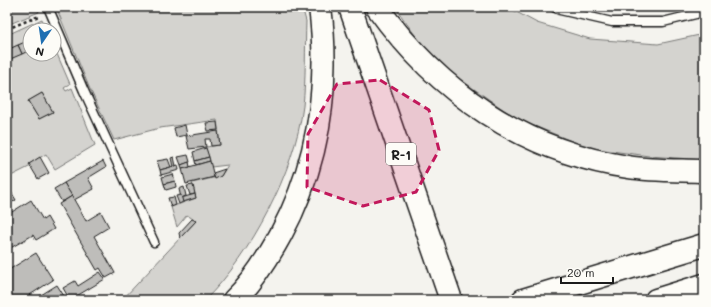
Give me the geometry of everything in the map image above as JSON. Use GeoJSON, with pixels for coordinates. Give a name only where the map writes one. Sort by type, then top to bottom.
{"type":"FeatureCollection","features":[{"type":"Feature","properties":{"kind":"highway"},"geometry":{"type":"LineString","coordinates":[[234,300],[247,288],[271,252],[293,211],[310,165],[319,125],[324,85],[324,41],[320,7]]}},
{"type":"Feature","properties":{"kind":"highway"},"geometry":{"type":"LineString","coordinates":[[339,7],[440,300]]}},
{"type":"Feature","properties":{"kind":"highway","name":"R-1"},"geometry":{"type":"LineString","coordinates":[[350,7],[451,300]]}},
{"type":"Feature","properties":{"kind":"highway"},"geometry":{"type":"LineString","coordinates":[[377,7],[396,33],[450,89],[500,123],[564,152],[628,167],[704,171]]}},
{"type":"Feature","properties":{"kind":"highway"},"geometry":{"type":"LineString","coordinates":[[523,300],[704,245]]}},
{"type":"Feature","properties":{"kind":"highway"},"geometry":{"type":"LineString","coordinates":[[656,300],[704,285]]}},
{"type":"Feature","properties":{"kind":"highway"},"geometry":{"type":"LineString","coordinates":[[694,300],[704,297]]}},
{"type":"Feature","properties":{"kind":"lane"},"geometry":{"type":"LineString","coordinates":[[554,7],[560,10],[612,22],[663,22],[704,12]]}},
{"type":"Feature","properties":{"kind":"lane"},"geometry":{"type":"LineString","coordinates":[[49,9],[84,91],[154,242]]}},
{"type":"Feature","properties":{"kind":"path"},"geometry":{"type":"LineString","coordinates":[[7,29],[49,9]]}},
{"type":"Feature","properties":{"kind":"highlighted area"},"geometry":{"type":"Polygon","coordinates":[[[380,80],[429,110],[439,150],[416,192],[363,206],[307,187],[308,134],[337,84],[380,80]]]}},
{"type":"Feature","properties":{"kind":"shaded area"},"geometry":{"type":"Polygon","coordinates":[[[7,7],[37,7],[39,12],[7,25],[7,7]]]}},
{"type":"Feature","properties":{"kind":"shaded area"},"geometry":{"type":"Polygon","coordinates":[[[56,7],[302,7],[306,21],[304,95],[298,131],[291,157],[281,184],[254,236],[239,260],[205,300],[122,300],[196,221],[187,215],[177,227],[171,207],[196,198],[192,183],[221,176],[228,165],[211,167],[206,148],[220,145],[217,120],[160,128],[114,140],[89,87],[56,7]]]}},
{"type":"Feature","properties":{"kind":"shaded area"},"geometry":{"type":"Polygon","coordinates":[[[395,7],[507,7],[537,23],[590,39],[658,44],[704,34],[704,160],[649,156],[589,148],[517,119],[454,75],[422,45],[395,7]]]}},
{"type":"Feature","properties":{"kind":"shaded area"},"geometry":{"type":"Polygon","coordinates":[[[42,19],[43,22],[35,22],[42,19]]]}},
{"type":"Feature","properties":{"kind":"shaded area"},"geometry":{"type":"Polygon","coordinates":[[[22,28],[22,43],[7,50],[7,35],[22,28]]]}},
{"type":"Feature","properties":{"kind":"shaded area"},"geometry":{"type":"Polygon","coordinates":[[[22,53],[22,62],[60,62],[70,84],[64,88],[66,91],[72,88],[95,145],[55,169],[46,154],[29,164],[31,166],[7,178],[7,60],[22,53]],[[42,93],[28,101],[39,119],[53,112],[42,93]]]}},
{"type":"Feature","properties":{"kind":"building"},"geometry":{"type":"Polygon","coordinates":[[[22,43],[22,54],[18,45],[22,43]]]}},
{"type":"Feature","properties":{"kind":"building"},"geometry":{"type":"Polygon","coordinates":[[[18,45],[22,54],[8,60],[7,50],[18,45]]]}},
{"type":"Feature","properties":{"kind":"building"},"geometry":{"type":"Polygon","coordinates":[[[42,93],[53,112],[39,119],[28,101],[42,93]]]}},
{"type":"Feature","properties":{"kind":"building"},"geometry":{"type":"Polygon","coordinates":[[[217,122],[218,130],[208,131],[206,123],[217,122]]]}},
{"type":"Feature","properties":{"kind":"building"},"geometry":{"type":"Polygon","coordinates":[[[185,125],[187,135],[176,137],[174,128],[185,125]]]}},
{"type":"Feature","properties":{"kind":"building"},"geometry":{"type":"Polygon","coordinates":[[[218,131],[220,145],[211,146],[210,139],[205,139],[206,147],[189,149],[186,136],[218,131]]]}},
{"type":"Feature","properties":{"kind":"building"},"geometry":{"type":"Polygon","coordinates":[[[206,148],[209,157],[195,161],[193,152],[206,148]]]}},
{"type":"Feature","properties":{"kind":"building"},"geometry":{"type":"Polygon","coordinates":[[[188,155],[190,162],[181,165],[178,157],[188,155]]]}},
{"type":"Feature","properties":{"kind":"building"},"geometry":{"type":"Polygon","coordinates":[[[40,157],[49,173],[38,179],[29,164],[40,157]]]}},
{"type":"Feature","properties":{"kind":"building"},"geometry":{"type":"Polygon","coordinates":[[[174,157],[176,166],[173,167],[171,158],[174,157]]]}},
{"type":"Feature","properties":{"kind":"building"},"geometry":{"type":"Polygon","coordinates":[[[209,157],[210,161],[196,165],[195,161],[209,157]]]}},
{"type":"Feature","properties":{"kind":"building"},"geometry":{"type":"Polygon","coordinates":[[[168,159],[171,167],[160,170],[157,161],[168,159]]]}},
{"type":"Feature","properties":{"kind":"building"},"geometry":{"type":"Polygon","coordinates":[[[103,161],[106,167],[88,178],[94,189],[74,200],[64,183],[103,161]]]}},
{"type":"Feature","properties":{"kind":"building"},"geometry":{"type":"Polygon","coordinates":[[[210,161],[214,177],[186,184],[182,169],[210,161]]]}},
{"type":"Feature","properties":{"kind":"building"},"geometry":{"type":"Polygon","coordinates":[[[189,162],[190,167],[182,169],[181,165],[189,162]]]}},
{"type":"Feature","properties":{"kind":"building"},"geometry":{"type":"Polygon","coordinates":[[[178,165],[179,170],[161,175],[160,170],[178,165]]]}},
{"type":"Feature","properties":{"kind":"building"},"geometry":{"type":"Polygon","coordinates":[[[225,169],[221,176],[215,179],[213,173],[225,169]]]}},
{"type":"Feature","properties":{"kind":"building"},"geometry":{"type":"Polygon","coordinates":[[[173,174],[175,181],[164,184],[162,177],[173,174]]]}},
{"type":"Feature","properties":{"kind":"building"},"geometry":{"type":"Polygon","coordinates":[[[175,181],[176,187],[166,190],[164,184],[175,181]]]}},
{"type":"Feature","properties":{"kind":"building"},"geometry":{"type":"Polygon","coordinates":[[[64,183],[72,196],[62,202],[54,189],[64,183]]]}},
{"type":"Feature","properties":{"kind":"building"},"geometry":{"type":"Polygon","coordinates":[[[7,185],[16,200],[7,205],[7,185]]]}},
{"type":"Feature","properties":{"kind":"building"},"geometry":{"type":"Polygon","coordinates":[[[193,185],[195,194],[190,195],[187,186],[193,185]]]}},
{"type":"Feature","properties":{"kind":"building"},"geometry":{"type":"Polygon","coordinates":[[[184,187],[186,196],[181,198],[179,189],[184,187]]]}},
{"type":"Feature","properties":{"kind":"building"},"geometry":{"type":"Polygon","coordinates":[[[195,194],[196,198],[183,202],[181,198],[195,194]]]}},
{"type":"Feature","properties":{"kind":"building"},"geometry":{"type":"Polygon","coordinates":[[[181,195],[183,202],[179,204],[176,196],[181,195]]]}},
{"type":"Feature","properties":{"kind":"building"},"geometry":{"type":"Polygon","coordinates":[[[72,196],[86,221],[101,212],[109,227],[94,236],[115,273],[106,278],[100,268],[97,270],[59,204],[72,196]]]}},
{"type":"Feature","properties":{"kind":"building"},"geometry":{"type":"Polygon","coordinates":[[[174,197],[176,205],[171,207],[168,198],[174,197]]]}},
{"type":"Feature","properties":{"kind":"building"},"geometry":{"type":"Polygon","coordinates":[[[31,200],[43,220],[47,217],[54,229],[36,240],[33,235],[7,250],[7,215],[31,200]]]}},
{"type":"Feature","properties":{"kind":"building"},"geometry":{"type":"Polygon","coordinates":[[[192,219],[196,221],[180,238],[179,233],[192,219]]]}},
{"type":"Feature","properties":{"kind":"building"},"geometry":{"type":"Polygon","coordinates":[[[36,253],[53,280],[22,300],[13,300],[7,290],[7,271],[36,253]]]}},
{"type":"Feature","properties":{"kind":"building"},"geometry":{"type":"Polygon","coordinates":[[[100,272],[105,279],[70,300],[63,288],[75,281],[78,286],[100,272]]]}},
{"type":"Feature","properties":{"kind":"building"},"geometry":{"type":"Polygon","coordinates":[[[57,285],[64,296],[59,300],[33,300],[57,285]]]}}]}
